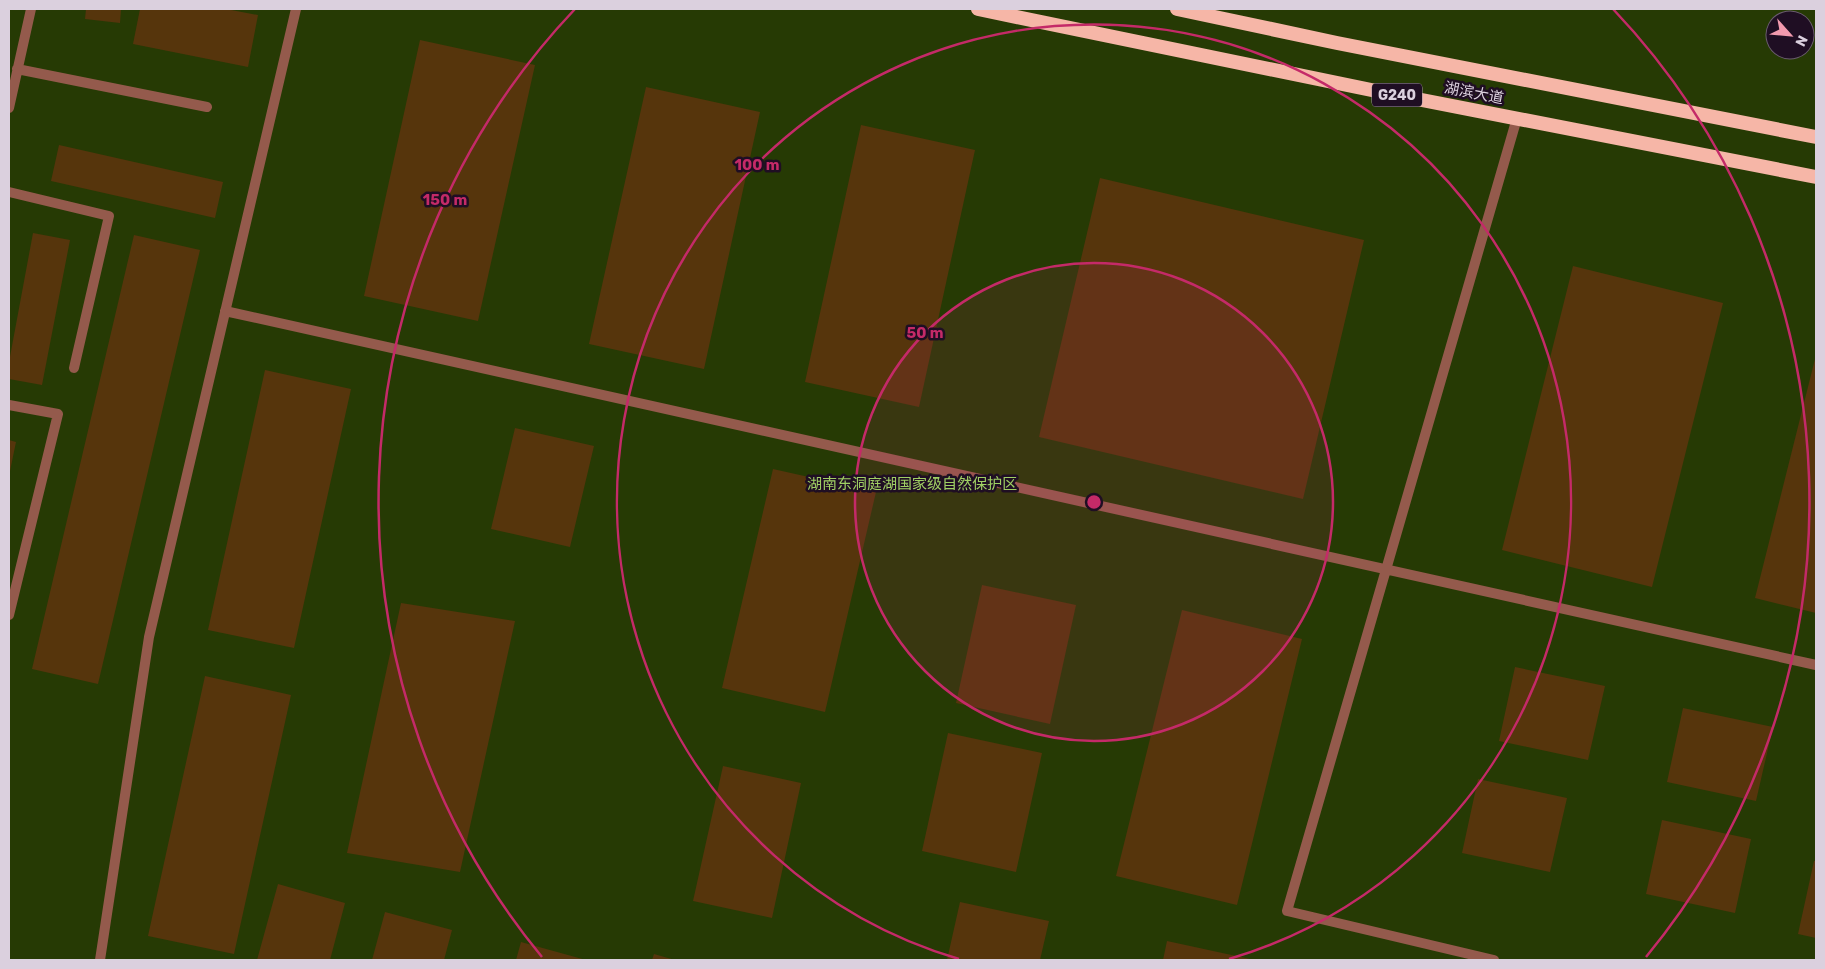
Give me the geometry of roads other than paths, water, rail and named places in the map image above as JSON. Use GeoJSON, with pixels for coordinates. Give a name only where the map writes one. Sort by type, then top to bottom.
{"type":"FeatureCollection","features":[{"type":"Feature","properties":{"kind":"highway","name":"湖滨大道"},"geometry":{"type":"LineString","coordinates":[[978,9],[1816,177]]}},
{"type":"Feature","properties":{"kind":"highway","name":"湖滨大道"},"geometry":{"type":"LineString","coordinates":[[1177,9],[1337,43],[1816,137]]}},
{"type":"Feature","properties":{"kind":"street"},"geometry":{"type":"LineString","coordinates":[[9,108],[30,9]]}},
{"type":"Feature","properties":{"kind":"street"},"geometry":{"type":"LineString","coordinates":[[100,960],[149,636],[296,9]]}},
{"type":"Feature","properties":{"kind":"street"},"geometry":{"type":"LineString","coordinates":[[17,69],[207,107]]}},
{"type":"Feature","properties":{"kind":"street"},"geometry":{"type":"LineString","coordinates":[[1494,960],[1288,911],[1517,118]]}},
{"type":"Feature","properties":{"kind":"street"},"geometry":{"type":"LineString","coordinates":[[9,192],[109,216],[74,368]]}},
{"type":"Feature","properties":{"kind":"street"},"geometry":{"type":"LineString","coordinates":[[225,311],[1816,665]]}},
{"type":"Feature","properties":{"kind":"street"},"geometry":{"type":"LineString","coordinates":[[9,405],[58,414],[9,615]]}},
{"type":"Feature","properties":{"kind":"park label","name":"湖南东洞庭湖国家级自然保护区"},"geometry":{"type":"Point","coordinates":[912,484]}}]}
